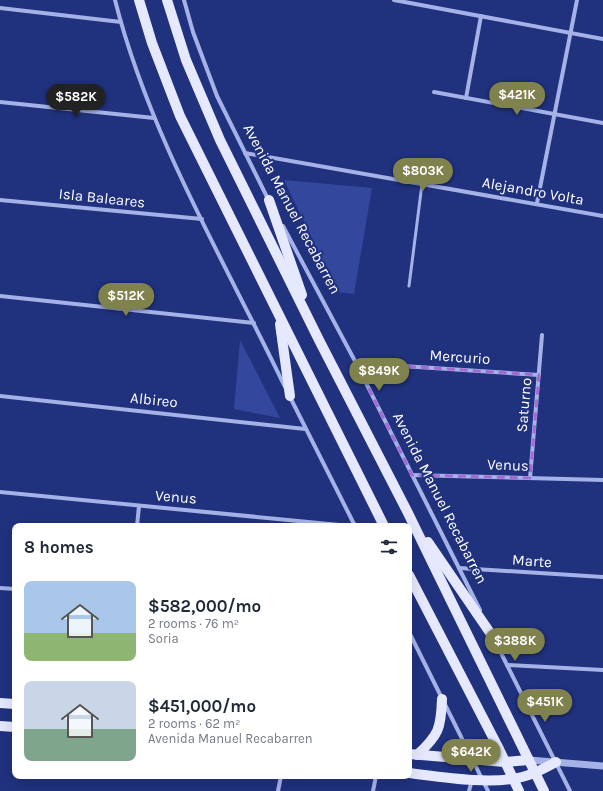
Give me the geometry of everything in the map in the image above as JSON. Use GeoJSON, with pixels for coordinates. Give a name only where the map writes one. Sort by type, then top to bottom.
{"type":"FeatureCollection","features":[{"type":"Feature","properties":{"kind":"main road"},"geometry":{"type":"LineString","coordinates":[[139,0],[157,58],[180,116],[382,523]]}},
{"type":"Feature","properties":{"kind":"main road","name":"Avenida Manuel Recabarren"},"geometry":{"type":"LineString","coordinates":[[167,0],[186,60],[220,140],[319,340],[407,511],[544,791]]}},
{"type":"Feature","properties":{"kind":"main road"},"geometry":{"type":"LineString","coordinates":[[269,200],[319,340]]}},
{"type":"Feature","properties":{"kind":"main road"},"geometry":{"type":"LineString","coordinates":[[278,314],[290,396]]}},
{"type":"Feature","properties":{"kind":"main road"},"geometry":{"type":"LineString","coordinates":[[407,511],[495,640]]}},
{"type":"Feature","properties":{"kind":"main road"},"geometry":{"type":"LineString","coordinates":[[412,581],[519,791]]}},
{"type":"Feature","properties":{"kind":"main road"},"geometry":{"type":"LineString","coordinates":[[413,754],[432,741],[441,723],[442,699]]}},
{"type":"Feature","properties":{"kind":"main road"},"geometry":{"type":"LineString","coordinates":[[0,702],[12,704]]}},
{"type":"Feature","properties":{"kind":"main road"},"geometry":{"type":"LineString","coordinates":[[0,726],[12,727]]}},
{"type":"Feature","properties":{"kind":"main road"},"geometry":{"type":"LineString","coordinates":[[413,754],[505,762],[530,760]]}},
{"type":"Feature","properties":{"kind":"main road"},"geometry":{"type":"LineString","coordinates":[[412,773],[472,780],[513,779],[535,773],[556,762]]}},
{"type":"Feature","properties":{"kind":"street"},"geometry":{"type":"LineString","coordinates":[[115,0],[139,80],[154,118],[305,429],[353,523]]}},
{"type":"Feature","properties":{"kind":"street","name":"Avenida Manuel Recabarren"},"geometry":{"type":"LineString","coordinates":[[184,0],[207,71],[217,96],[269,200],[356,363],[570,791]]}},
{"type":"Feature","properties":{"kind":"street"},"geometry":{"type":"LineString","coordinates":[[394,0],[603,39]]}},
{"type":"Feature","properties":{"kind":"street"},"geometry":{"type":"LineString","coordinates":[[537,203],[577,0]]}},
{"type":"Feature","properties":{"kind":"street"},"geometry":{"type":"LineString","coordinates":[[0,8],[121,22]]}},
{"type":"Feature","properties":{"kind":"street"},"geometry":{"type":"LineString","coordinates":[[466,98],[481,16]]}},
{"type":"Feature","properties":{"kind":"street"},"geometry":{"type":"LineString","coordinates":[[434,92],[603,123]]}},
{"type":"Feature","properties":{"kind":"street"},"geometry":{"type":"LineString","coordinates":[[0,102],[154,118]]}},
{"type":"Feature","properties":{"kind":"street","name":"Alejandro Volta"},"geometry":{"type":"LineString","coordinates":[[245,153],[537,203],[603,216]]}},
{"type":"Feature","properties":{"kind":"street","name":"Isla Baleares"},"geometry":{"type":"LineString","coordinates":[[0,200],[202,219]]}},
{"type":"Feature","properties":{"kind":"street"},"geometry":{"type":"LineString","coordinates":[[0,296],[254,323]]}},
{"type":"Feature","properties":{"kind":"street","name":"Saturno"},"geometry":{"type":"LineString","coordinates":[[530,478],[542,335]]}},
{"type":"Feature","properties":{"kind":"street","name":"Mercurio"},"geometry":{"type":"LineString","coordinates":[[356,363],[539,375]]}},
{"type":"Feature","properties":{"kind":"street","name":"Albireo"},"geometry":{"type":"LineString","coordinates":[[0,396],[305,429]]}},
{"type":"Feature","properties":{"kind":"street","name":"Venus"},"geometry":{"type":"LineString","coordinates":[[412,475],[603,480]]}},
{"type":"Feature","properties":{"kind":"street","name":"Venus"},"geometry":{"type":"LineString","coordinates":[[0,492],[318,523]]}},
{"type":"Feature","properties":{"kind":"street"},"geometry":{"type":"LineString","coordinates":[[137,523],[139,506]]}},
{"type":"Feature","properties":{"kind":"street","name":"Marte"},"geometry":{"type":"LineString","coordinates":[[459,568],[603,577]]}},
{"type":"Feature","properties":{"kind":"street"},"geometry":{"type":"LineString","coordinates":[[0,588],[12,589]]}},
{"type":"Feature","properties":{"kind":"street"},"geometry":{"type":"LineString","coordinates":[[412,638],[488,791]]}},
{"type":"Feature","properties":{"kind":"street"},"geometry":{"type":"LineString","coordinates":[[507,665],[603,670]]}},
{"type":"Feature","properties":{"kind":"street"},"geometry":{"type":"LineString","coordinates":[[530,760],[603,766]]}},
{"type":"Feature","properties":{"kind":"street"},"geometry":{"type":"LineString","coordinates":[[278,791],[280,779]]}},
{"type":"Feature","properties":{"kind":"street"},"geometry":{"type":"LineString","coordinates":[[373,791],[375,779]]}},
{"type":"Feature","properties":{"kind":"street"},"geometry":{"type":"LineString","coordinates":[[469,791],[472,780]]}},
{"type":"Feature","properties":{"kind":"lane"},"geometry":{"type":"LineString","coordinates":[[409,286],[422,184]]}},
{"type":"Feature","properties":{"kind":"highlighted area"},"geometry":{"type":"Polygon","coordinates":[[[356,363],[539,375],[530,478],[412,475],[356,363]]]}},
{"type":"Feature","properties":{"kind":"shaded area"},"geometry":{"type":"Polygon","coordinates":[[[284,180],[372,188],[354,294],[338,292],[284,180]]]}},
{"type":"Feature","properties":{"kind":"shaded area"},"geometry":{"type":"Polygon","coordinates":[[[240,340],[280,418],[234,409],[240,340]]]}}]}
